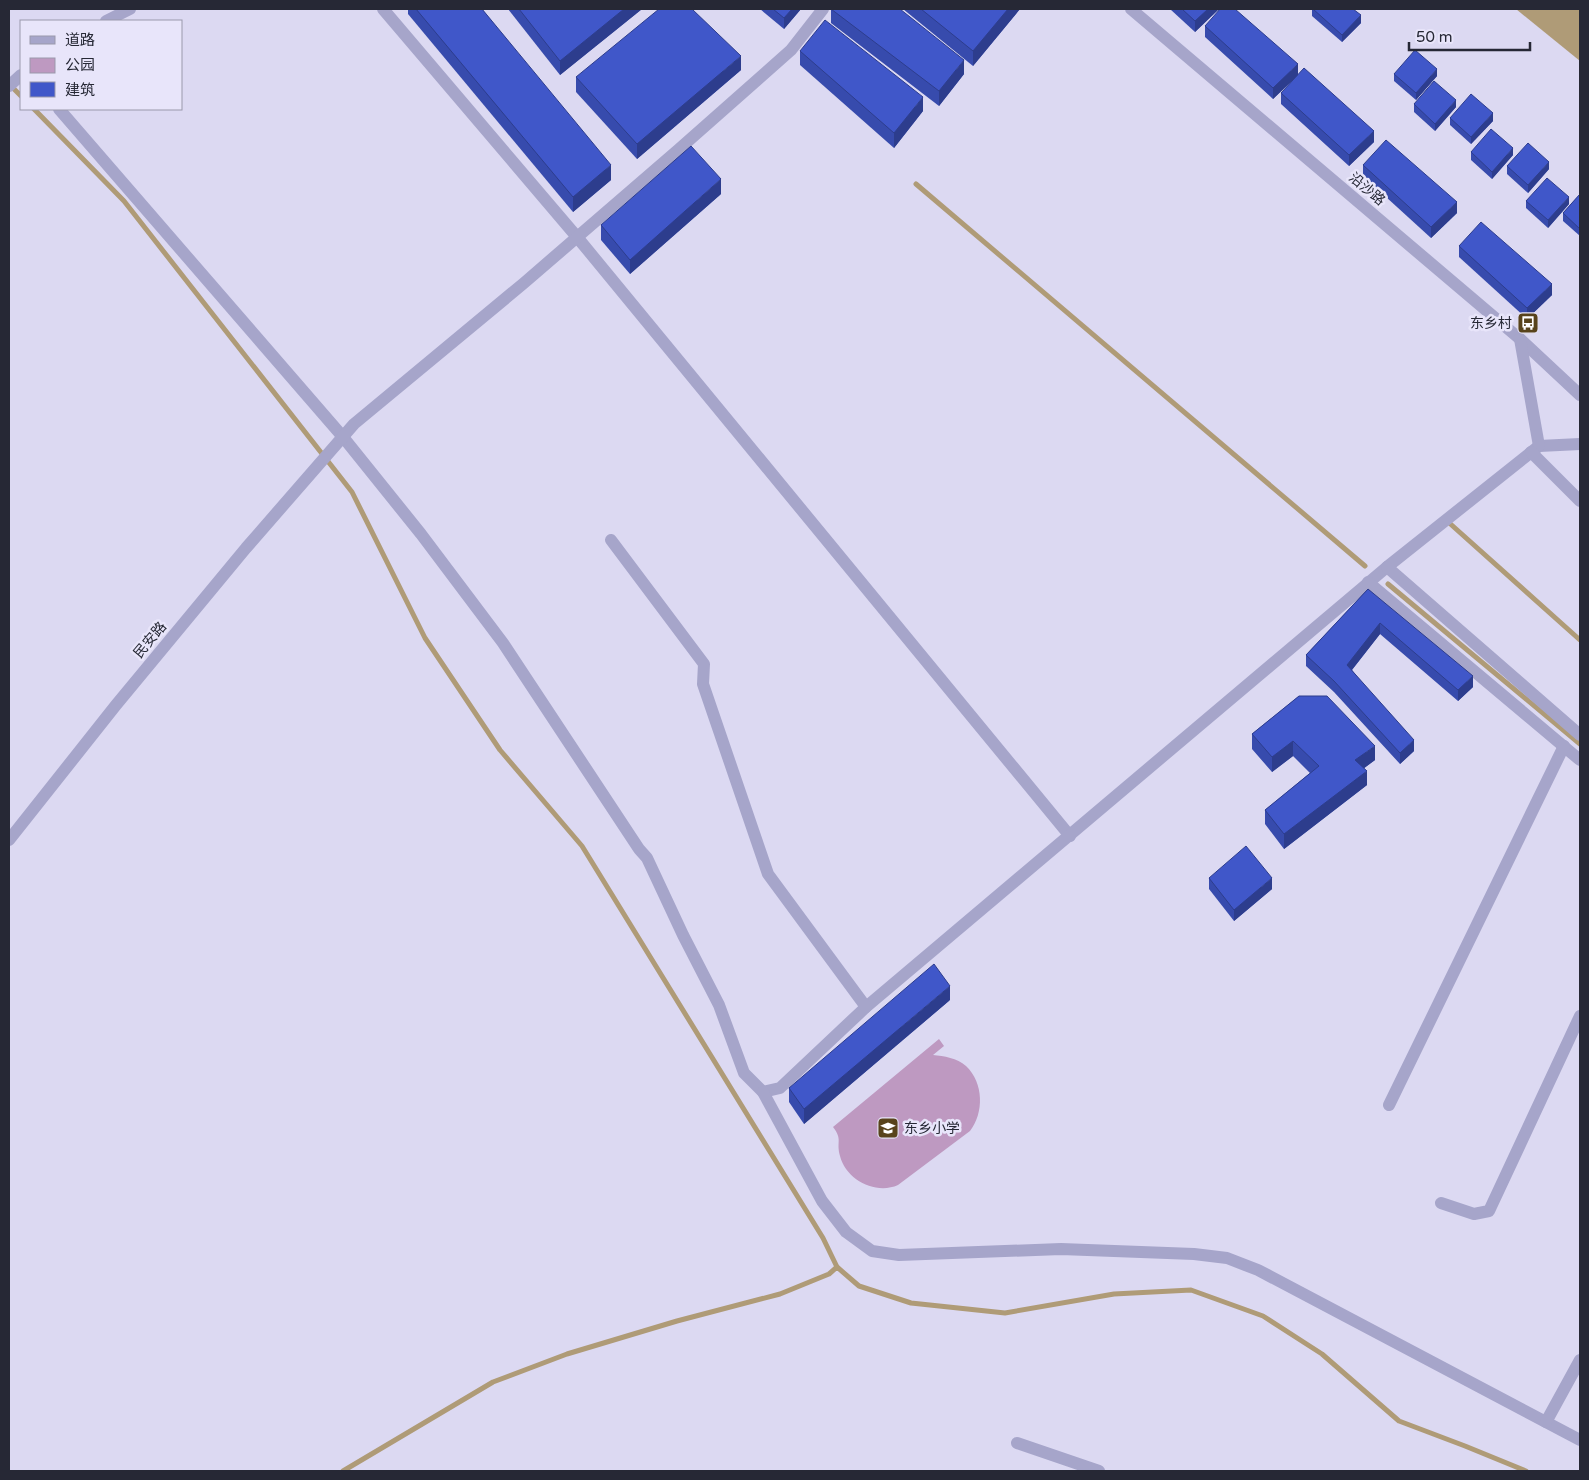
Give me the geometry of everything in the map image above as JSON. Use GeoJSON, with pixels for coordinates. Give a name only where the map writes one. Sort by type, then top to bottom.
{"type":"FeatureCollection","features":[{"type":"Feature","properties":{"kind":"street"},"geometry":{"type":"LineString","coordinates":[[108,20],[130,9]]}},
{"type":"Feature","properties":{"kind":"street"},"geometry":{"type":"LineString","coordinates":[[383,9],[577,237],[1070,836]]}},
{"type":"Feature","properties":{"kind":"street","name":"民安路"},"geometry":{"type":"LineString","coordinates":[[9,840],[116,705],[246,548],[354,424],[577,237],[790,50],[823,9]]}},
{"type":"Feature","properties":{"kind":"street","name":"沿沙路"},"geometry":{"type":"LineString","coordinates":[[1131,9],[1520,338],[1580,395]]}},
{"type":"Feature","properties":{"kind":"street"},"geometry":{"type":"LineString","coordinates":[[60,110],[343,437],[503,643],[623,825],[647,858],[683,935],[719,1004],[744,1072],[763,1092],[822,1201],[846,1232],[872,1251],[899,1255],[1061,1249],[1194,1254],[1227,1258],[1258,1270],[1580,1440]]}},
{"type":"Feature","properties":{"kind":"street"},"geometry":{"type":"LineString","coordinates":[[1520,338],[1535,449],[1580,501]]}},
{"type":"Feature","properties":{"kind":"street"},"geometry":{"type":"LineString","coordinates":[[763,1092],[780,1088],[866,1007],[1368,582],[1535,449],[1580,444]]}},
{"type":"Feature","properties":{"kind":"street"},"geometry":{"type":"LineString","coordinates":[[612,540],[704,664],[703,684],[768,874],[866,1007]]}},
{"type":"Feature","properties":{"kind":"street"},"geometry":{"type":"LineString","coordinates":[[1387,567],[1580,735]]}},
{"type":"Feature","properties":{"kind":"street"},"geometry":{"type":"LineString","coordinates":[[1368,582],[1580,760]]}},
{"type":"Feature","properties":{"kind":"street"},"geometry":{"type":"LineString","coordinates":[[1389,1105],[1564,746]]}},
{"type":"Feature","properties":{"kind":"street"},"geometry":{"type":"LineString","coordinates":[[1440,1203],[1474,1214],[1489,1211],[1580,1016]]}},
{"type":"Feature","properties":{"kind":"street"},"geometry":{"type":"LineString","coordinates":[[1546,1422],[1580,1360]]}},
{"type":"Feature","properties":{"kind":"street"},"geometry":{"type":"LineString","coordinates":[[1017,1444],[1099,1471]]}},
{"type":"Feature","properties":{"kind":"green space"},"geometry":{"type":"Polygon","coordinates":[[[939,1039],[944,1046],[933,1055],[959,1061],[972,1073],[976,1081],[979,1089],[980,1107],[975,1124],[970,1131],[898,1185],[880,1188],[863,1183],[848,1172],[843,1165],[839,1151],[839,1138],[833,1127],[939,1039]]]}},
{"type":"Feature","properties":{"kind":"shaded area"},"geometry":{"type":"Polygon","coordinates":[[[1516,9],[1580,9],[1580,61],[1516,9]]]}},
{"type":"Feature","properties":{"kind":"building"},"geometry":{"type":"Polygon","coordinates":[[[416,9],[482,9],[611,165],[573,197],[416,9]]]}},
{"type":"Feature","properties":{"kind":"building"},"geometry":{"type":"Polygon","coordinates":[[[519,9],[624,9],[560,61],[519,9]]]}},
{"type":"Feature","properties":{"kind":"building"},"geometry":{"type":"Polygon","coordinates":[[[659,9],[692,9],[741,56],[637,144],[576,77],[659,9]]]}},
{"type":"Feature","properties":{"kind":"building"},"geometry":{"type":"Polygon","coordinates":[[[773,9],[792,9],[784,18],[773,9]]]}},
{"type":"Feature","properties":{"kind":"building"},"geometry":{"type":"Polygon","coordinates":[[[831,9],[900,9],[964,60],[939,91],[831,9]]]}},
{"type":"Feature","properties":{"kind":"building"},"geometry":{"type":"Polygon","coordinates":[[[921,9],[1008,9],[973,51],[921,9]]]}},
{"type":"Feature","properties":{"kind":"building"},"geometry":{"type":"Polygon","coordinates":[[[1182,9],[1208,9],[1195,21],[1182,9]]]}},
{"type":"Feature","properties":{"kind":"building"},"geometry":{"type":"Polygon","coordinates":[[[1220,9],[1235,9],[1298,64],[1273,88],[1205,26],[1220,9]]]}},
{"type":"Feature","properties":{"kind":"building"},"geometry":{"type":"Polygon","coordinates":[[[1313,9],[1353,9],[1361,15],[1342,35],[1313,9]]]}},
{"type":"Feature","properties":{"kind":"building"},"geometry":{"type":"Polygon","coordinates":[[[825,20],[923,97],[894,133],[800,51],[825,20]]]}},
{"type":"Feature","properties":{"kind":"building"},"geometry":{"type":"Polygon","coordinates":[[[1415,50],[1437,69],[1416,93],[1394,74],[1415,50]]]}},
{"type":"Feature","properties":{"kind":"building"},"geometry":{"type":"Polygon","coordinates":[[[1304,68],[1374,131],[1349,155],[1281,93],[1304,68]]]}},
{"type":"Feature","properties":{"kind":"building"},"geometry":{"type":"Polygon","coordinates":[[[1434,81],[1456,100],[1435,124],[1414,104],[1434,81]]]}},
{"type":"Feature","properties":{"kind":"building"},"geometry":{"type":"Polygon","coordinates":[[[1471,94],[1493,113],[1471,137],[1450,118],[1471,94]]]}},
{"type":"Feature","properties":{"kind":"building"},"geometry":{"type":"Polygon","coordinates":[[[1491,129],[1513,148],[1492,172],[1471,152],[1491,129]]]}},
{"type":"Feature","properties":{"kind":"building"},"geometry":{"type":"Polygon","coordinates":[[[1386,140],[1457,202],[1431,227],[1363,165],[1386,140]]]}},
{"type":"Feature","properties":{"kind":"building"},"geometry":{"type":"Polygon","coordinates":[[[1528,143],[1549,162],[1528,185],[1507,166],[1528,143]]]}},
{"type":"Feature","properties":{"kind":"building"},"geometry":{"type":"Polygon","coordinates":[[[691,146],[721,179],[630,260],[601,225],[691,146]]]}},
{"type":"Feature","properties":{"kind":"building"},"geometry":{"type":"Polygon","coordinates":[[[1547,178],[1569,197],[1548,220],[1526,201],[1547,178]]]}},
{"type":"Feature","properties":{"kind":"building"},"geometry":{"type":"Polygon","coordinates":[[[1580,194],[1580,229],[1563,213],[1580,194]]]}},
{"type":"Feature","properties":{"kind":"building"},"geometry":{"type":"Polygon","coordinates":[[[1481,222],[1552,284],[1527,308],[1459,246],[1481,222]]]}},
{"type":"Feature","properties":{"kind":"building"},"geometry":{"type":"Polygon","coordinates":[[[1368,589],[1473,676],[1458,690],[1380,623],[1347,665],[1414,740],[1400,753],[1334,681],[1306,655],[1368,589]]]}},
{"type":"Feature","properties":{"kind":"building"},"geometry":{"type":"Polygon","coordinates":[[[1299,696],[1327,696],[1375,746],[1355,760],[1367,771],[1284,834],[1265,810],[1319,766],[1293,741],[1272,757],[1252,734],[1299,696]]]}},
{"type":"Feature","properties":{"kind":"building"},"geometry":{"type":"Polygon","coordinates":[[[1246,846],[1272,878],[1234,910],[1209,878],[1246,846]]]}},
{"type":"Feature","properties":{"kind":"building"},"geometry":{"type":"Polygon","coordinates":[[[934,964],[950,986],[804,1109],[789,1088],[934,964]]]}},
{"type":"Feature","properties":{"kind":"waterway"},"geometry":{"type":"LineString","coordinates":[[11,86],[20,95]]}},
{"type":"Feature","properties":{"kind":"waterway"},"geometry":{"type":"LineString","coordinates":[[35,110],[124,201],[352,492],[425,638],[500,750],[582,846],[823,1238],[837,1267]]}},
{"type":"Feature","properties":{"kind":"waterway"},"geometry":{"type":"LineString","coordinates":[[916,184],[1365,566]]}},
{"type":"Feature","properties":{"kind":"waterway"},"geometry":{"type":"LineString","coordinates":[[1446,520],[1580,640]]}},
{"type":"Feature","properties":{"kind":"waterway"},"geometry":{"type":"LineString","coordinates":[[1388,584],[1580,744]]}},
{"type":"Feature","properties":{"kind":"waterway"},"geometry":{"type":"LineString","coordinates":[[343,1471],[493,1382],[567,1354],[677,1321],[780,1294],[829,1274],[837,1267],[859,1286],[911,1303],[1005,1313],[1114,1294],[1191,1290],[1263,1316],[1322,1354],[1399,1421],[1526,1471]]}},
{"type":"Feature","properties":{"kind":"place","name":"东乡村"},"geometry":{"type":"Point","coordinates":[1528,323]}},
{"type":"Feature","properties":{"kind":"place","name":"东乡小学"},"geometry":{"type":"Point","coordinates":[888,1128]}}]}
